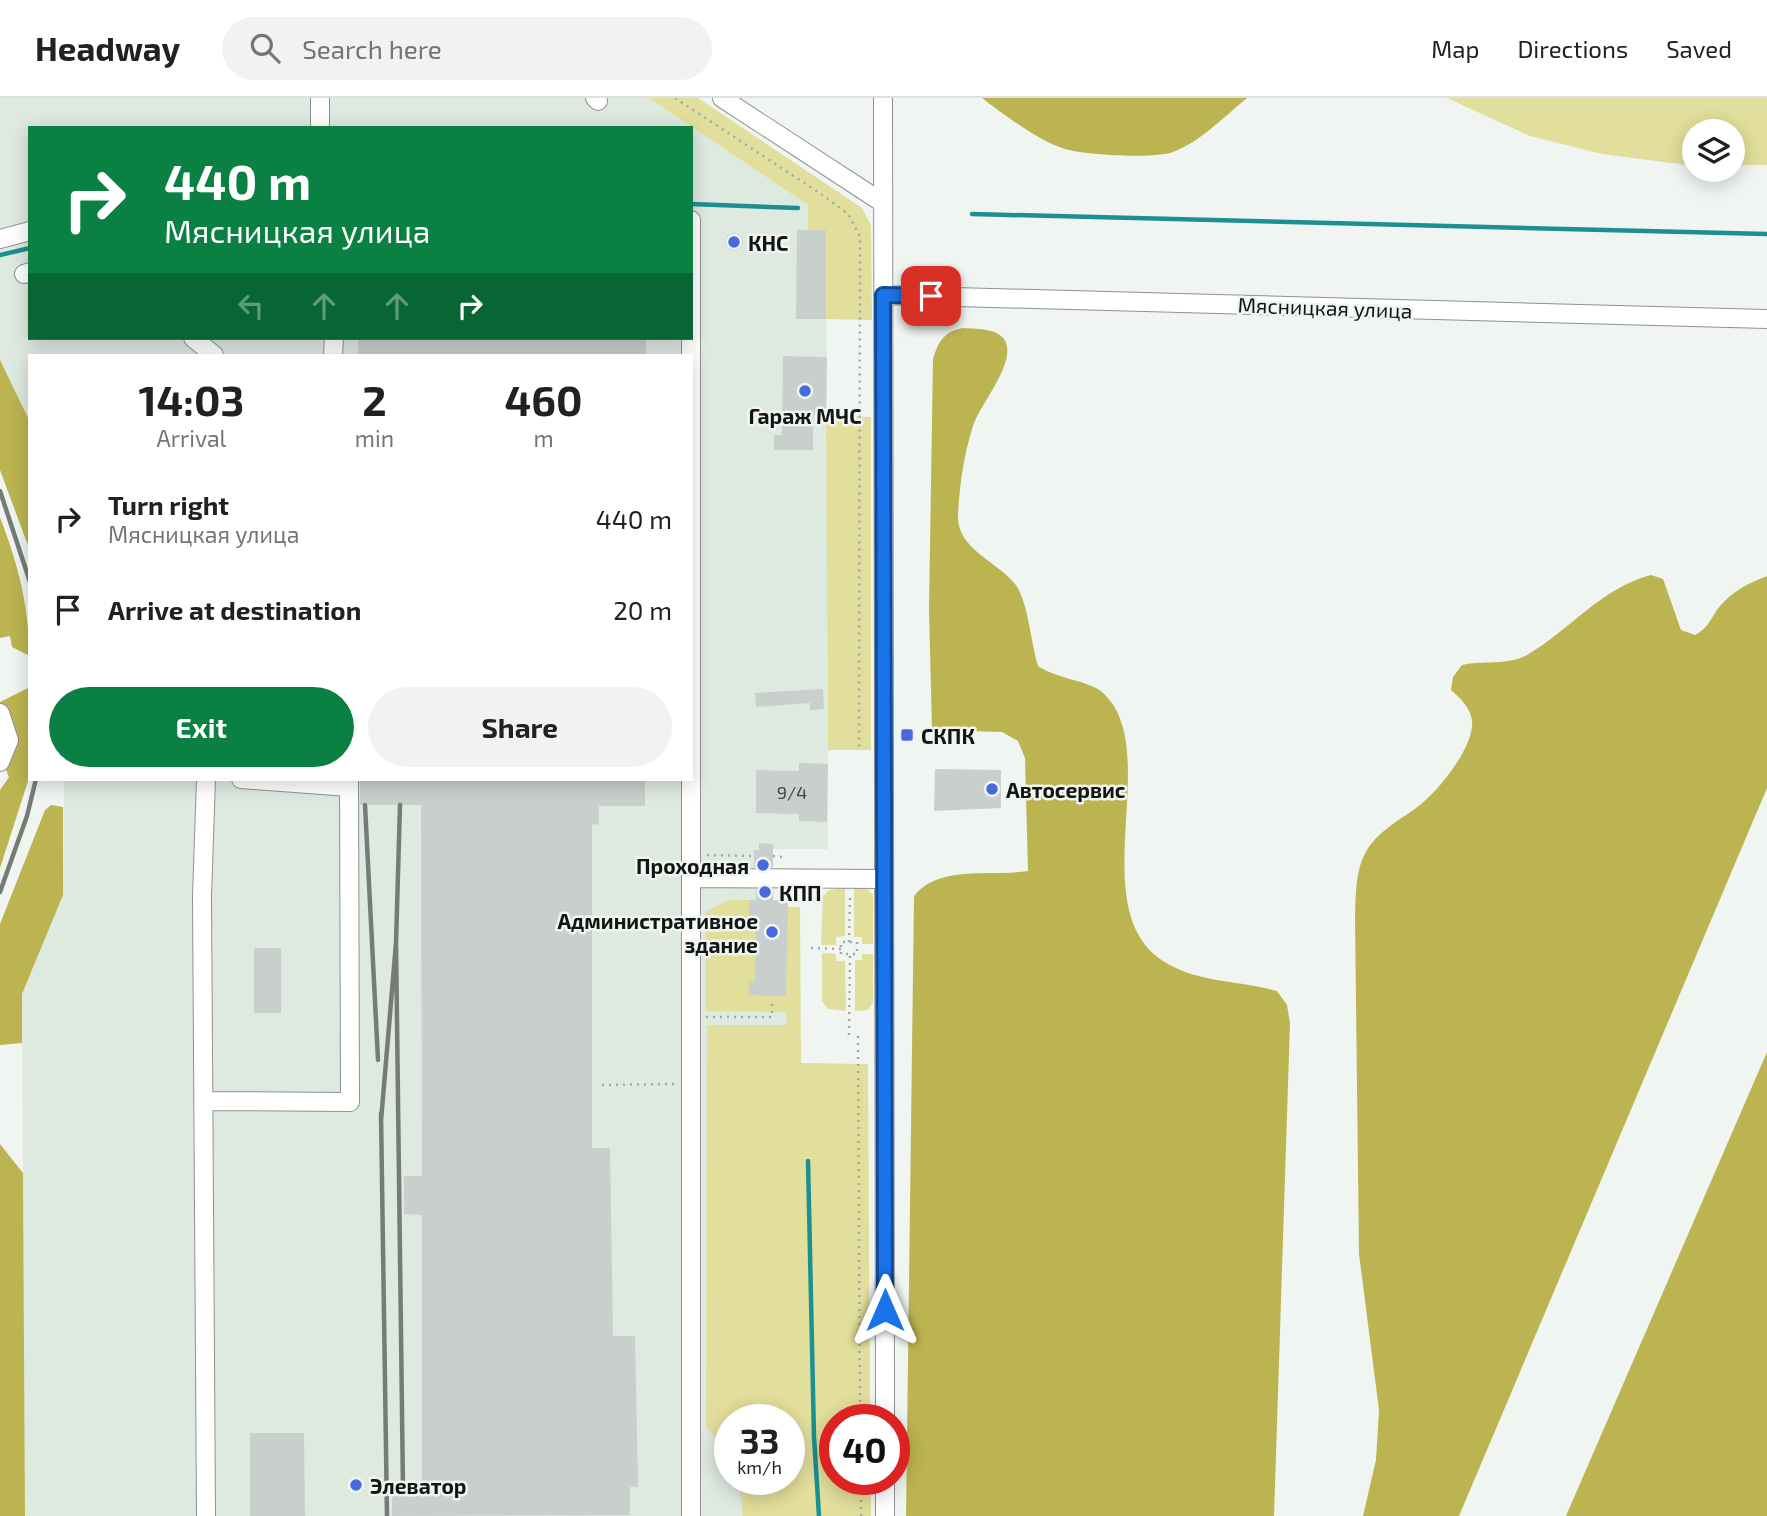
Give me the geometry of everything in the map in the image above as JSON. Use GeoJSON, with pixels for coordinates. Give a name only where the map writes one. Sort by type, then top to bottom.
{"type":"FeatureCollection","features":[{"type":"Feature","properties":{"kind":"street"},"geometry":{"type":"LineString","coordinates":[[320,98],[320,126]]}},
{"type":"Feature","properties":{"kind":"street"},"geometry":{"type":"LineString","coordinates":[[722,98],[883,203]]}},
{"type":"Feature","properties":{"kind":"street"},"geometry":{"type":"LineString","coordinates":[[883,98],[885,1404]]}},
{"type":"Feature","properties":{"kind":"street"},"geometry":{"type":"LineString","coordinates":[[0,239],[28,232]]}},
{"type":"Feature","properties":{"kind":"street","name":"Мясницкая улица"},"geometry":{"type":"LineString","coordinates":[[883,295],[1767,319]]}},
{"type":"Feature","properties":{"kind":"street"},"geometry":{"type":"LineString","coordinates":[[195,340],[213,354]]}},
{"type":"Feature","properties":{"kind":"street"},"geometry":{"type":"LineString","coordinates":[[0,713],[9,740],[0,762]]}},
{"type":"Feature","properties":{"kind":"street"},"geometry":{"type":"LineString","coordinates":[[206,781],[202,896],[206,1516]]}},
{"type":"Feature","properties":{"kind":"street"},"geometry":{"type":"LineString","coordinates":[[204,1101],[350,1102],[349,783],[295,781]]}},
{"type":"Feature","properties":{"kind":"street"},"geometry":{"type":"LineString","coordinates":[[691,1516],[692,781]]}},
{"type":"Feature","properties":{"kind":"street"},"geometry":{"type":"LineString","coordinates":[[692,878],[884,879]]}},
{"type":"Feature","properties":{"kind":"street"},"geometry":{"type":"LineString","coordinates":[[885,1495],[886,1516]]}},
{"type":"Feature","properties":{"kind":"path"},"geometry":{"type":"LineString","coordinates":[[675,98],[848,214],[860,236],[859,750]]}},
{"type":"Feature","properties":{"kind":"path"},"geometry":{"type":"LineString","coordinates":[[702,855],[754,856]]}},
{"type":"Feature","properties":{"kind":"path"},"geometry":{"type":"LineString","coordinates":[[849,942],[850,879]]}},
{"type":"Feature","properties":{"kind":"path"},"geometry":{"type":"LineString","coordinates":[[841,942],[849,942],[857,942],[857,954],[841,954],[841,942]]}},
{"type":"Feature","properties":{"kind":"path"},"geometry":{"type":"LineString","coordinates":[[811,948],[841,949]]}},
{"type":"Feature","properties":{"kind":"path"},"geometry":{"type":"LineString","coordinates":[[849,1035],[850,954]]}},
{"type":"Feature","properties":{"kind":"path"},"geometry":{"type":"LineString","coordinates":[[692,1017],[772,1017],[772,999]]}},
{"type":"Feature","properties":{"kind":"path"},"geometry":{"type":"LineString","coordinates":[[858,1036],[860,1404]]}},
{"type":"Feature","properties":{"kind":"path"},"geometry":{"type":"LineString","coordinates":[[602,1085],[692,1084]]}},
{"type":"Feature","properties":{"kind":"path"},"geometry":{"type":"LineString","coordinates":[[861,1495],[861,1516]]}},
{"type":"Feature","properties":{"kind":"shaded area"},"geometry":{"type":"Polygon","coordinates":[[[0,98],[649,98],[691,126],[28,126],[28,340],[693,340],[693,128],[808,205],[826,230],[828,849],[773,849],[773,900],[788,900],[787,1025],[732,1404],[714,1404],[714,1495],[784,1495],[783,1516],[25,1516],[22,994],[63,895],[64,781],[693,781],[693,354],[28,354],[28,418],[0,360],[0,98]]]}},
{"type":"Feature","properties":{"kind":"shaded area"},"geometry":{"type":"Polygon","coordinates":[[[649,98],[698,98],[862,208],[871,225],[872,320],[826,319],[826,231],[808,230],[808,205],[649,98]]]}},
{"type":"Feature","properties":{"kind":"shaded area"},"geometry":{"type":"Polygon","coordinates":[[[982,98],[1247,98],[1183,148],[1164,154],[1136,156],[1065,149],[1022,127],[982,98]]]}},
{"type":"Feature","properties":{"kind":"shaded area"},"geometry":{"type":"Polygon","coordinates":[[[1447,98],[1767,98],[1767,165],[1745,165],[1745,119],[1682,119],[1682,164],[1602,154],[1530,136],[1447,98]]]}},
{"type":"Feature","properties":{"kind":"shaded area"},"geometry":{"type":"Polygon","coordinates":[[[963,328],[996,333],[1004,339],[1007,348],[1003,370],[977,417],[970,436],[961,482],[959,527],[971,546],[1008,576],[1019,591],[1038,666],[1097,688],[1119,717],[1127,749],[1124,865],[1127,902],[1138,934],[1160,959],[1173,967],[1202,977],[1277,991],[1287,1005],[1290,1023],[1274,1516],[906,1516],[906,1495],[910,1495],[910,1404],[907,1404],[914,896],[937,879],[967,874],[1028,871],[1025,758],[1018,741],[1002,732],[932,730],[929,609],[933,359],[943,338],[963,328]]]}},
{"type":"Feature","properties":{"kind":"shaded area"},"geometry":{"type":"Polygon","coordinates":[[[0,360],[28,418],[28,546],[0,470],[0,360]]]}},
{"type":"Feature","properties":{"kind":"shaded area"},"geometry":{"type":"Polygon","coordinates":[[[826,416],[871,417],[871,750],[828,750],[826,416]]]}},
{"type":"Feature","properties":{"kind":"shaded area"},"geometry":{"type":"Polygon","coordinates":[[[0,517],[24,596],[28,655],[12,647],[10,636],[0,638],[0,517]]]}},
{"type":"Feature","properties":{"kind":"shaded area"},"geometry":{"type":"Polygon","coordinates":[[[1651,575],[1663,579],[1681,630],[1695,635],[1707,626],[1730,596],[1767,576],[1767,788],[1459,1516],[1363,1516],[1376,1460],[1379,1410],[1359,1254],[1355,918],[1360,866],[1367,850],[1378,836],[1428,798],[1462,754],[1468,742],[1472,720],[1467,707],[1451,690],[1453,677],[1462,665],[1503,662],[1527,655],[1601,599],[1633,581],[1651,575]]]}},
{"type":"Feature","properties":{"kind":"shaded area"},"geometry":{"type":"Polygon","coordinates":[[[28,688],[28,781],[0,868],[0,790],[9,777],[3,763],[14,737],[0,702],[28,688]]]}},
{"type":"Feature","properties":{"kind":"shaded area"},"geometry":{"type":"Polygon","coordinates":[[[51,805],[63,807],[63,895],[22,994],[22,1043],[0,1045],[0,924],[45,810],[51,805]]]}},
{"type":"Feature","properties":{"kind":"shaded area"},"geometry":{"type":"Polygon","coordinates":[[[845,888],[845,936],[836,937],[836,945],[821,945],[823,896],[829,890],[845,888]]]}},
{"type":"Feature","properties":{"kind":"shaded area"},"geometry":{"type":"Polygon","coordinates":[[[854,888],[867,888],[873,895],[873,944],[862,944],[862,937],[854,937],[854,888]]]}},
{"type":"Feature","properties":{"kind":"shaded area"},"geometry":{"type":"Polygon","coordinates":[[[729,900],[749,900],[749,915],[756,916],[786,996],[787,907],[800,907],[801,1063],[868,1064],[870,1404],[819,1404],[819,1495],[871,1495],[871,1516],[743,1516],[741,1495],[805,1495],[805,1404],[714,1404],[714,1436],[706,1427],[707,1025],[787,1025],[786,1012],[706,1011],[705,912],[729,900]]]}},
{"type":"Feature","properties":{"kind":"shaded area"},"geometry":{"type":"Polygon","coordinates":[[[822,953],[836,954],[836,961],[845,961],[846,1011],[828,1009],[822,1001],[822,953]]]}},
{"type":"Feature","properties":{"kind":"shaded area"},"geometry":{"type":"Polygon","coordinates":[[[862,954],[873,954],[873,1002],[868,1010],[855,1011],[855,960],[862,960],[862,954]]]}},
{"type":"Feature","properties":{"kind":"shaded area"},"geometry":{"type":"Polygon","coordinates":[[[1767,1052],[1767,1516],[1566,1516],[1767,1052]]]}},
{"type":"Feature","properties":{"kind":"shaded area"},"geometry":{"type":"Polygon","coordinates":[[[0,1144],[23,1173],[25,1516],[0,1516],[0,1144]]]}},
{"type":"Feature","properties":{"kind":"building"},"geometry":{"type":"Polygon","coordinates":[[[797,230],[826,230],[826,319],[796,319],[797,230]]]}},
{"type":"Feature","properties":{"kind":"building","name":"КНС"},"geometry":{"type":"Polygon","coordinates":[[[734,233],[740,236],[743,242],[740,248],[734,251],[728,248],[725,242],[728,236],[734,233]]]}},
{"type":"Feature","properties":{"kind":"building"},"geometry":{"type":"Polygon","coordinates":[[[358,340],[646,340],[646,354],[358,354],[358,340]]]}},
{"type":"Feature","properties":{"kind":"building","name":"Гараж МЧС"},"geometry":{"type":"Polygon","coordinates":[[[783,356],[827,357],[826,416],[813,415],[813,450],[774,450],[774,435],[782,435],[783,356]]]}},
{"type":"Feature","properties":{"kind":"building"},"geometry":{"type":"Polygon","coordinates":[[[823,689],[824,709],[810,710],[810,703],[756,707],[755,693],[823,689]]]}},
{"type":"Feature","properties":{"kind":"building"},"geometry":{"type":"Polygon","coordinates":[[[799,763],[828,764],[827,822],[799,821],[799,814],[756,813],[756,770],[799,771],[799,763]]]}},
{"type":"Feature","properties":{"kind":"building"},"geometry":{"type":"Polygon","coordinates":[[[935,769],[1001,770],[1001,808],[934,811],[935,769]]]}},
{"type":"Feature","properties":{"kind":"building"},"geometry":{"type":"Polygon","coordinates":[[[360,781],[645,781],[645,806],[599,806],[599,825],[592,824],[592,1148],[610,1148],[613,1336],[635,1336],[638,1487],[630,1487],[630,1515],[392,1516],[392,1490],[422,1489],[422,1215],[404,1214],[404,1176],[422,1176],[421,805],[360,805],[360,781]]]}},
{"type":"Feature","properties":{"kind":"building","name":"Проходная"},"geometry":{"type":"Polygon","coordinates":[[[759,843],[773,844],[773,867],[754,867],[754,850],[759,850],[759,843]]]}},
{"type":"Feature","properties":{"kind":"building","name":"Административное здание"},"geometry":{"type":"Polygon","coordinates":[[[756,890],[774,890],[773,900],[788,900],[786,996],[749,995],[749,981],[755,981],[756,916],[749,916],[749,900],[756,900],[756,890]]]}},
{"type":"Feature","properties":{"kind":"building"},"geometry":{"type":"Polygon","coordinates":[[[254,948],[281,948],[281,1013],[254,1013],[254,948]]]}},
{"type":"Feature","properties":{"kind":"building"},"geometry":{"type":"Polygon","coordinates":[[[250,1433],[304,1433],[305,1516],[250,1516],[250,1433]]]}},
{"type":"Feature","properties":{"kind":"waterway"},"geometry":{"type":"LineString","coordinates":[[693,204],[798,208]]}},
{"type":"Feature","properties":{"kind":"waterway"},"geometry":{"type":"LineString","coordinates":[[972,214],[1767,234]]}},
{"type":"Feature","properties":{"kind":"waterway"},"geometry":{"type":"LineString","coordinates":[[0,255],[28,248]]}},
{"type":"Feature","properties":{"kind":"waterway"},"geometry":{"type":"LineString","coordinates":[[808,1161],[814,1437],[819,1516]]}},
{"type":"Feature","properties":{"kind":"railway"},"geometry":{"type":"LineString","coordinates":[[0,491],[28,576]]}},
{"type":"Feature","properties":{"kind":"railway"},"geometry":{"type":"LineString","coordinates":[[0,892],[27,816],[36,781]]}},
{"type":"Feature","properties":{"kind":"railway"},"geometry":{"type":"LineString","coordinates":[[365,805],[378,1060]]}},
{"type":"Feature","properties":{"kind":"railway"},"geometry":{"type":"LineString","coordinates":[[396,943],[400,805]]}},
{"type":"Feature","properties":{"kind":"railway"},"geometry":{"type":"LineString","coordinates":[[381,1121],[396,943],[403,1490]]}},
{"type":"Feature","properties":{"kind":"railway"},"geometry":{"type":"LineString","coordinates":[[381,1113],[387,1516]]}},
{"type":"Feature","properties":{"kind":"place","name":"КНС"},"geometry":{"type":"Point","coordinates":[734,242]}},
{"type":"Feature","properties":{"kind":"place","name":"Гараж МЧС"},"geometry":{"type":"Point","coordinates":[805,391]}},
{"type":"Feature","properties":{"kind":"place","name":"СКПК"},"geometry":{"type":"Point","coordinates":[907,735]}},
{"type":"Feature","properties":{"kind":"place","name":"Автосервис"},"geometry":{"type":"Point","coordinates":[992,789]}},
{"type":"Feature","properties":{"kind":"place","name":"Проходная"},"geometry":{"type":"Point","coordinates":[763,865]}},
{"type":"Feature","properties":{"kind":"place","name":"КПП"},"geometry":{"type":"Point","coordinates":[765,892]}},
{"type":"Feature","properties":{"kind":"place","name":"Административное здание"},"geometry":{"type":"Point","coordinates":[772,932]}},
{"type":"Feature","properties":{"kind":"place","name":"Элеватор"},"geometry":{"type":"Point","coordinates":[356,1485]}},
{"type":"Feature","properties":{"kind":"route"},"geometry":{"type":"LineString","coordinates":[[885,1310],[883,295],[931,296]]}}]}
